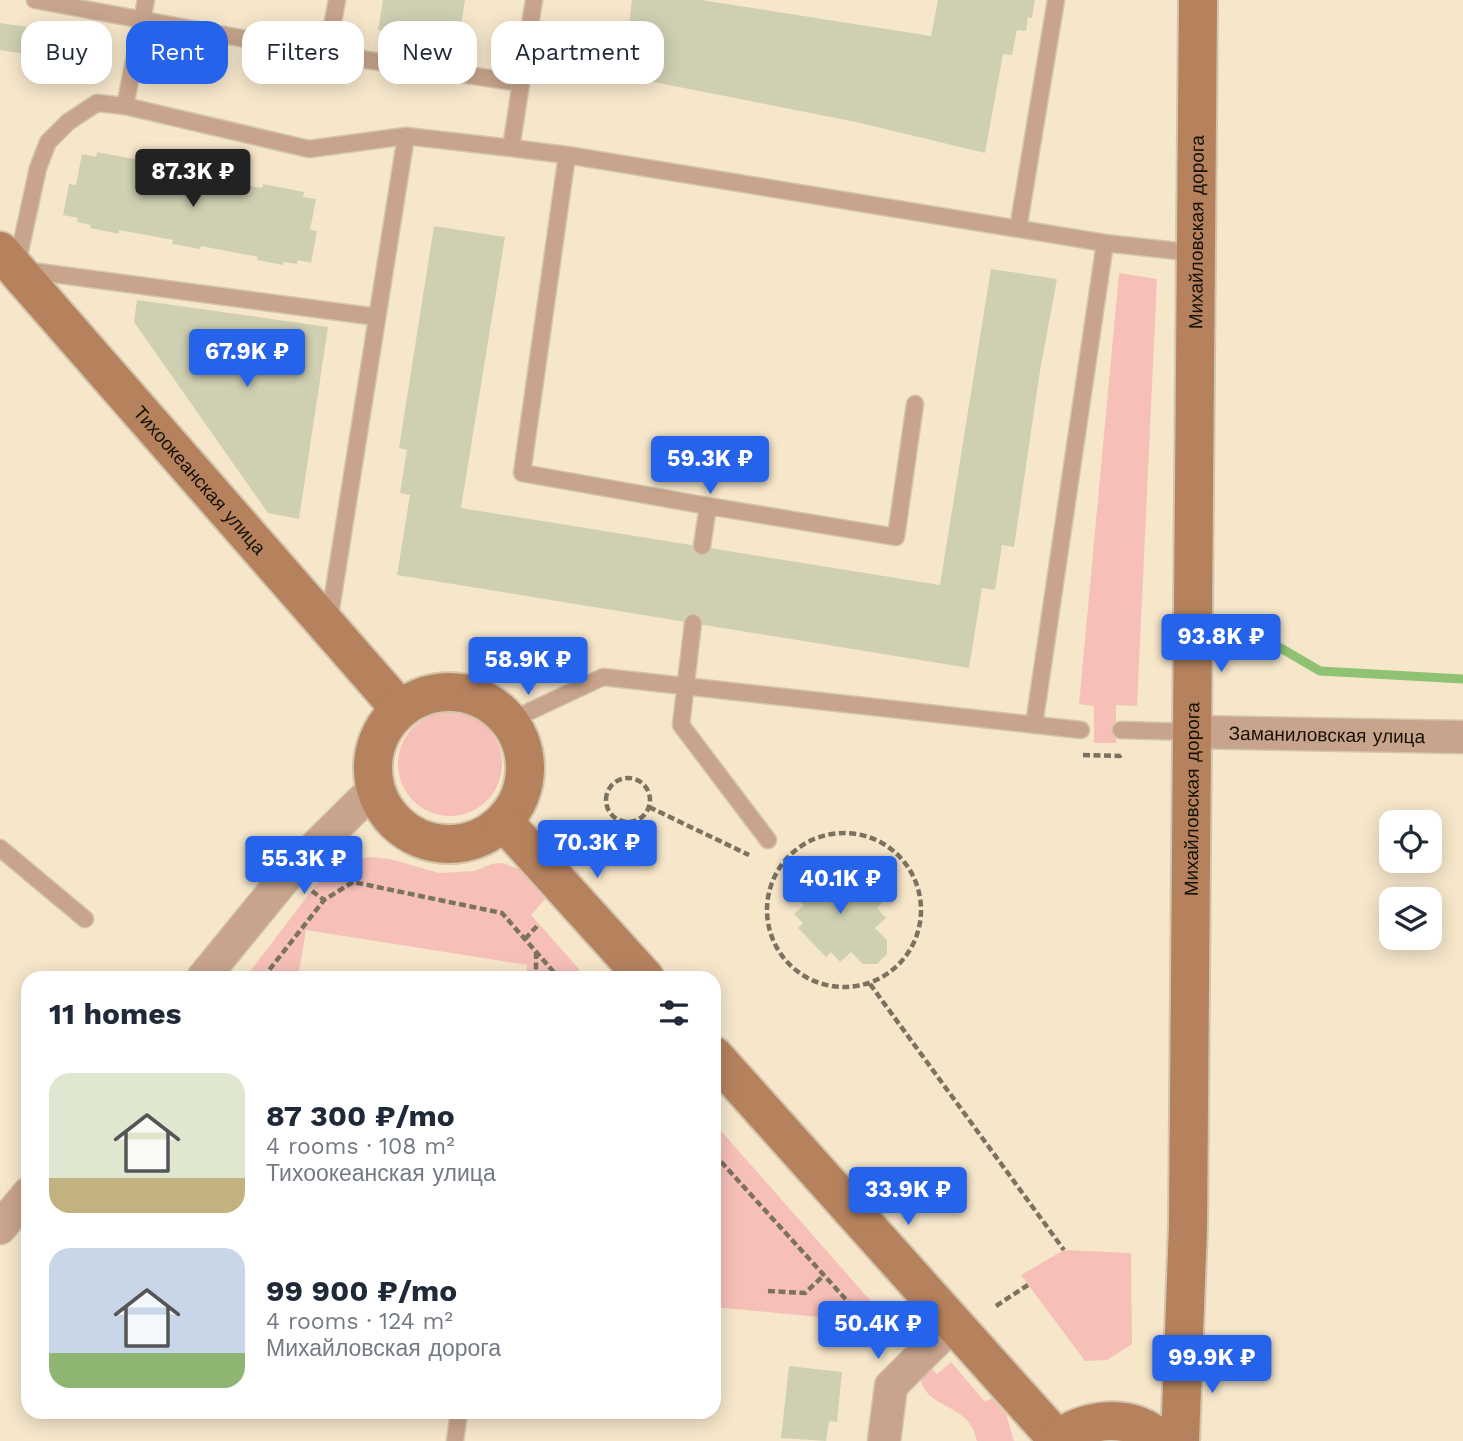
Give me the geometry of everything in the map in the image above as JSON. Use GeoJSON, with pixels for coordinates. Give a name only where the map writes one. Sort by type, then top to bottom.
{"type":"FeatureCollection","features":[{"type":"Feature","properties":{"kind":"street","name":"Михайловская дорога"},"geometry":{"type":"LineString","coordinates":[[1180,1441],[1188,1212],[1198,0]]}},
{"type":"Feature","properties":{"kind":"street","name":"Тихоокеанская улица"},"geometry":{"type":"LineString","coordinates":[[8,260],[400,709]]}},
{"type":"Feature","properties":{"kind":"street"},"geometry":{"type":"LineString","coordinates":[[457,692],[486,701],[509,721],[523,746],[526,774],[519,802],[504,821],[477,840],[448,845],[420,839],[391,819],[375,788],[373,766],[377,745],[386,726],[400,709],[427,695],[457,692]]}},
{"type":"Feature","properties":{"kind":"street","name":"Заманиловская улица"},"geometry":{"type":"LineString","coordinates":[[1191,732],[1463,737]]}},
{"type":"Feature","properties":{"kind":"street"},"geometry":{"type":"LineString","coordinates":[[209,971],[288,874],[375,788]]}},
{"type":"Feature","properties":{"kind":"street"},"geometry":{"type":"LineString","coordinates":[[504,821],[639,971]]}},
{"type":"Feature","properties":{"kind":"street"},"geometry":{"type":"LineString","coordinates":[[721,1064],[1056,1440]]}},
{"type":"Feature","properties":{"kind":"street"},"geometry":{"type":"LineString","coordinates":[[0,1228],[21,1202]]}},
{"type":"Feature","properties":{"kind":"street"},"geometry":{"type":"LineString","coordinates":[[884,1441],[891,1386],[954,1323]]}},
{"type":"Feature","properties":{"kind":"street","name":"Михайловская дорога"},"geometry":{"type":"LineString","coordinates":[[1056,1440],[1076,1427],[1131,1414],[1159,1394],[1184,1346]]}},
{"type":"Feature","properties":{"kind":"street"},"geometry":{"type":"LineString","coordinates":[[1109,1420],[1143,1428],[1162,1441]]}},
{"type":"Feature","properties":{"kind":"lane"},"geometry":{"type":"LineString","coordinates":[[34,0],[242,38]]}},
{"type":"Feature","properties":{"kind":"lane"},"geometry":{"type":"LineString","coordinates":[[125,106],[146,0]]}},
{"type":"Feature","properties":{"kind":"lane"},"geometry":{"type":"LineString","coordinates":[[333,21],[337,0]]}},
{"type":"Feature","properties":{"kind":"lane"},"geometry":{"type":"LineString","coordinates":[[531,21],[534,0]]}},
{"type":"Feature","properties":{"kind":"lane"},"geometry":{"type":"LineString","coordinates":[[1018,229],[1056,0]]}},
{"type":"Feature","properties":{"kind":"lane"},"geometry":{"type":"LineString","coordinates":[[364,60],[491,79]]}},
{"type":"Feature","properties":{"kind":"lane"},"geometry":{"type":"LineString","coordinates":[[511,148],[521,84]]}},
{"type":"Feature","properties":{"kind":"lane"},"geometry":{"type":"LineString","coordinates":[[377,317],[8,260],[48,142],[68,122],[97,103],[125,106],[309,149],[406,136],[511,148],[1105,243],[1195,253]]}},
{"type":"Feature","properties":{"kind":"lane"},"geometry":{"type":"LineString","coordinates":[[328,627],[406,136]]}},
{"type":"Feature","properties":{"kind":"lane"},"geometry":{"type":"LineString","coordinates":[[567,155],[522,473],[897,537],[915,404]]}},
{"type":"Feature","properties":{"kind":"lane"},"geometry":{"type":"LineString","coordinates":[[1034,725],[1105,243]]}},
{"type":"Feature","properties":{"kind":"lane"},"geometry":{"type":"LineString","coordinates":[[702,546],[708,506]]}},
{"type":"Feature","properties":{"kind":"lane"},"geometry":{"type":"LineString","coordinates":[[693,623],[681,725],[768,839]]}},
{"type":"Feature","properties":{"kind":"lane"},"geometry":{"type":"LineString","coordinates":[[509,721],[603,677],[1081,730]]}},
{"type":"Feature","properties":{"kind":"lane"},"geometry":{"type":"LineString","coordinates":[[1121,730],[1191,732]]}},
{"type":"Feature","properties":{"kind":"lane"},"geometry":{"type":"LineString","coordinates":[[0,848],[85,919]]}},
{"type":"Feature","properties":{"kind":"lane"},"geometry":{"type":"LineString","coordinates":[[455,1441],[458,1419]]}},
{"type":"Feature","properties":{"kind":"path"},"geometry":{"type":"LineString","coordinates":[[633,779],[645,786],[650,800],[649,807],[640,818],[626,822],[608,811],[606,797],[613,784],[619,780],[633,779]]}},
{"type":"Feature","properties":{"kind":"path"},"geometry":{"type":"LineString","coordinates":[[649,807],[754,858]]}},
{"type":"Feature","properties":{"kind":"path"},"geometry":{"type":"LineString","coordinates":[[840,833],[866,836],[896,853],[916,882],[922,908],[912,949],[893,971],[870,984],[846,988],[819,984],[797,972],[779,953],[768,928],[768,894],[778,869],[796,849],[814,839],[840,833]]}},
{"type":"Feature","properties":{"kind":"path"},"geometry":{"type":"LineString","coordinates":[[288,874],[324,900]]}},
{"type":"Feature","properties":{"kind":"path"},"geometry":{"type":"LineString","coordinates":[[268,971],[324,900],[354,882],[502,913],[553,971]]}},
{"type":"Feature","properties":{"kind":"path"},"geometry":{"type":"LineString","coordinates":[[526,939],[539,924]]}},
{"type":"Feature","properties":{"kind":"path"},"geometry":{"type":"LineString","coordinates":[[536,951],[536,971]]}},
{"type":"Feature","properties":{"kind":"path"},"geometry":{"type":"LineString","coordinates":[[870,984],[1064,1250]]}},
{"type":"Feature","properties":{"kind":"path"},"geometry":{"type":"LineString","coordinates":[[721,1162],[909,1368]]}},
{"type":"Feature","properties":{"kind":"path"},"geometry":{"type":"LineString","coordinates":[[768,1291],[805,1293],[824,1275]]}},
{"type":"Feature","properties":{"kind":"path"},"geometry":{"type":"LineString","coordinates":[[996,1306],[1027,1285]]}},
{"type":"Feature","properties":{"kind":"shaded area"},"geometry":{"type":"Polygon","coordinates":[[[1119,273],[1157,279],[1137,706],[1116,705],[1116,743],[1094,743],[1094,706],[1079,704],[1119,273]]]}},
{"type":"Feature","properties":{"kind":"shaded area"},"geometry":{"type":"Polygon","coordinates":[[[450,712],[470,716],[487,727],[498,744],[502,764],[498,784],[487,801],[470,812],[450,816],[430,812],[413,801],[402,784],[398,764],[402,744],[413,727],[430,716],[450,712]]]}},
{"type":"Feature","properties":{"kind":"shaded area"},"geometry":{"type":"Polygon","coordinates":[[[371,857],[390,859],[439,873],[475,871],[491,864],[503,863],[519,869],[545,899],[531,915],[581,971],[527,971],[527,965],[306,930],[299,971],[250,971],[322,877],[346,861],[371,857]]]}},
{"type":"Feature","properties":{"kind":"shaded area"},"geometry":{"type":"Polygon","coordinates":[[[721,1131],[914,1350],[888,1321],[863,1340],[849,1320],[721,1308],[721,1131]]]}},
{"type":"Feature","properties":{"kind":"shaded area"},"geometry":{"type":"Polygon","coordinates":[[[1064,1250],[1131,1253],[1132,1344],[1107,1360],[1085,1361],[1021,1275],[1064,1250]]]}},
{"type":"Feature","properties":{"kind":"shaded area"},"geometry":{"type":"Polygon","coordinates":[[[951,1362],[985,1402],[992,1398],[1006,1414],[1014,1441],[977,1441],[973,1428],[966,1419],[931,1397],[924,1389],[920,1378],[927,1364],[937,1374],[951,1362]]]}},
{"type":"Feature","properties":{"kind":"building"},"geometry":{"type":"Polygon","coordinates":[[[383,0],[465,0],[462,21],[380,21],[383,0]]]}},
{"type":"Feature","properties":{"kind":"building"},"geometry":{"type":"Polygon","coordinates":[[[632,0],[701,0],[931,36],[938,0],[1035,0],[1032,18],[1028,17],[1026,31],[1017,30],[1012,55],[1003,54],[985,153],[856,122],[664,84],[664,21],[630,21],[632,0]]]}},
{"type":"Feature","properties":{"kind":"building"},"geometry":{"type":"Polygon","coordinates":[[[0,23],[21,26],[21,53],[0,50],[0,23]]]}},
{"type":"Feature","properties":{"kind":"building"},"geometry":{"type":"Polygon","coordinates":[[[97,152],[139,160],[139,165],[179,173],[180,168],[221,176],[220,181],[262,188],[263,184],[304,192],[303,197],[316,199],[310,230],[317,231],[311,263],[298,260],[297,264],[284,262],[283,265],[257,260],[258,257],[201,246],[200,249],[172,244],[173,240],[119,230],[119,234],[90,228],[91,225],[77,222],[78,218],[63,215],[69,184],[76,185],[82,154],[96,157],[97,152]]]}},
{"type":"Feature","properties":{"kind":"building"},"geometry":{"type":"Polygon","coordinates":[[[434,226],[505,237],[461,508],[940,585],[991,269],[1057,279],[1040,371],[1014,547],[1002,545],[995,590],[982,588],[969,668],[397,575],[410,495],[400,493],[407,450],[399,448],[434,226]]]}},
{"type":"Feature","properties":{"kind":"building"},"geometry":{"type":"Polygon","coordinates":[[[137,300],[328,327],[299,519],[268,513],[134,322],[137,300]]]}},
{"type":"Feature","properties":{"kind":"building"},"geometry":{"type":"Polygon","coordinates":[[[802,870],[817,870],[829,882],[841,870],[849,879],[855,874],[882,903],[877,908],[886,918],[875,928],[887,940],[887,954],[877,964],[863,964],[851,952],[840,962],[831,952],[826,957],[798,928],[803,923],[794,914],[804,905],[793,895],[793,880],[802,870]]]}},
{"type":"Feature","properties":{"kind":"building"},"geometry":{"type":"Polygon","coordinates":[[[789,1366],[842,1372],[837,1422],[829,1421],[826,1441],[781,1438],[789,1366]]]}},
{"type":"Feature","properties":{"kind":"waterway"},"geometry":{"type":"LineString","coordinates":[[1267,640],[1320,671],[1463,679]]}}]}
